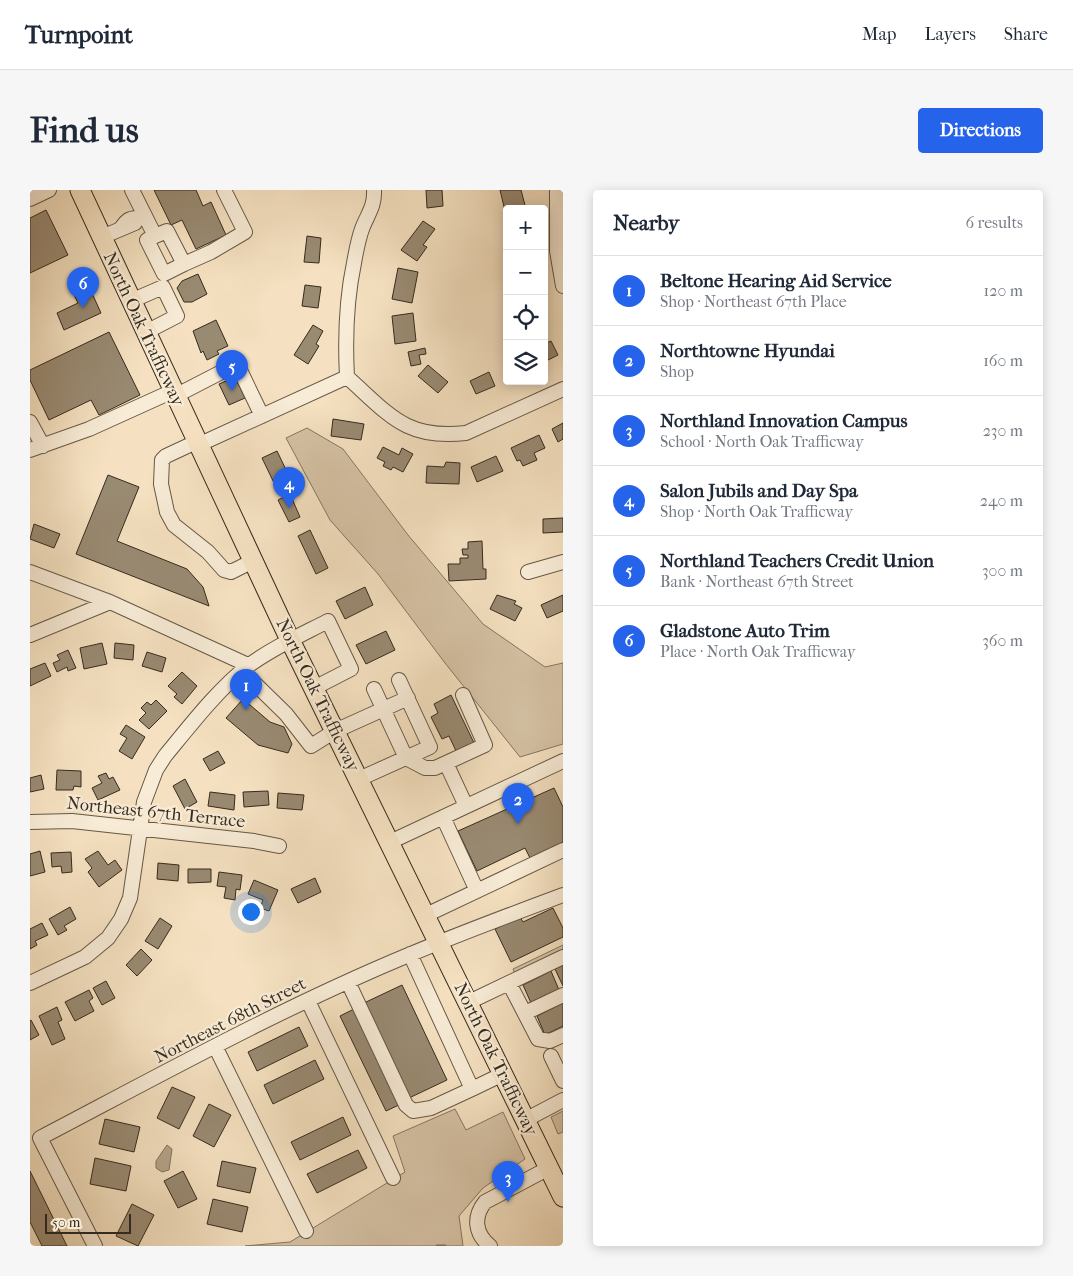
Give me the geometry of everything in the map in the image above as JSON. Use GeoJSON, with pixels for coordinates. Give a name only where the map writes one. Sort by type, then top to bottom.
{"type":"FeatureCollection","features":[{"type":"Feature","properties":{"kind":"main road","name":"North Oak Trafficway"},"geometry":{"type":"LineString","coordinates":[[80,190],[290,640],[563,1197]]}},
{"type":"Feature","properties":{"kind":"street"},"geometry":{"type":"LineString","coordinates":[[30,199],[49,190]]}},
{"type":"Feature","properties":{"kind":"street"},"geometry":{"type":"LineString","coordinates":[[132,190],[140,217],[156,236]]}},
{"type":"Feature","properties":{"kind":"street"},"geometry":{"type":"LineString","coordinates":[[184,264],[167,231],[147,240],[164,274],[212,252],[245,232],[224,190]]}},
{"type":"Feature","properties":{"kind":"street"},"geometry":{"type":"LineString","coordinates":[[374,190],[373,207],[362,228],[348,300],[345,343],[347,378],[385,413],[399,422],[432,433],[450,434],[466,433],[563,389]]}},
{"type":"Feature","properties":{"kind":"street"},"geometry":{"type":"LineString","coordinates":[[557,190],[557,251],[563,286]]}},
{"type":"Feature","properties":{"kind":"street"},"geometry":{"type":"LineString","coordinates":[[102,237],[135,223],[140,217]]}},
{"type":"Feature","properties":{"kind":"street"},"geometry":{"type":"LineString","coordinates":[[131,301],[163,287],[177,316],[146,332]]}},
{"type":"Feature","properties":{"kind":"street"},"geometry":{"type":"LineString","coordinates":[[30,422],[36,448],[89,429],[174,394],[237,364],[262,416]]}},
{"type":"Feature","properties":{"kind":"street"},"geometry":{"type":"LineString","coordinates":[[253,561],[231,572],[224,570],[208,552],[174,525],[167,512],[161,484],[162,460],[166,456],[347,378]]}},
{"type":"Feature","properties":{"kind":"street"},"geometry":{"type":"LineString","coordinates":[[528,572],[563,562]]}},
{"type":"Feature","properties":{"kind":"street"},"geometry":{"type":"LineString","coordinates":[[30,572],[110,602],[245,668],[286,714],[310,746],[335,731],[408,698]]}},
{"type":"Feature","properties":{"kind":"street"},"geometry":{"type":"LineString","coordinates":[[30,635],[110,602]]}},
{"type":"Feature","properties":{"kind":"street"},"geometry":{"type":"LineString","coordinates":[[30,984],[85,957],[108,938],[121,919],[130,898],[141,830],[141,819],[150,786],[165,756],[245,668],[290,640],[328,621],[351,669],[314,688]]}},
{"type":"Feature","properties":{"kind":"street"},"geometry":{"type":"LineString","coordinates":[[359,779],[430,747],[399,680]]}},
{"type":"Feature","properties":{"kind":"street"},"geometry":{"type":"LineString","coordinates":[[374,689],[406,758],[425,768],[435,768],[485,745],[463,695]]}},
{"type":"Feature","properties":{"kind":"street"},"geometry":{"type":"LineString","coordinates":[[390,842],[563,761]]}},
{"type":"Feature","properties":{"kind":"street"},"geometry":{"type":"LineString","coordinates":[[446,763],[466,806]]}},
{"type":"Feature","properties":{"kind":"street"},"geometry":{"type":"LineString","coordinates":[[443,817],[477,891]]}},
{"type":"Feature","properties":{"kind":"street","name":"Northeast 67th Terrace"},"geometry":{"type":"LineString","coordinates":[[30,822],[72,820],[141,830],[254,841],[279,846]]}},
{"type":"Feature","properties":{"kind":"street"},"geometry":{"type":"LineString","coordinates":[[426,915],[563,850]]}},
{"type":"Feature","properties":{"kind":"street","name":"Northeast 68th Street"},"geometry":{"type":"LineString","coordinates":[[95,1246],[40,1138],[215,1046],[348,982],[410,954],[563,895]]}},
{"type":"Feature","properties":{"kind":"street"},"geometry":{"type":"LineString","coordinates":[[410,954],[472,1089]]}},
{"type":"Feature","properties":{"kind":"street"},"geometry":{"type":"LineString","coordinates":[[469,1002],[563,957]]}},
{"type":"Feature","properties":{"kind":"street"},"geometry":{"type":"LineString","coordinates":[[348,982],[406,1105],[413,1111],[431,1108],[503,1074]]}},
{"type":"Feature","properties":{"kind":"street"},"geometry":{"type":"LineString","coordinates":[[509,983],[538,1039],[550,1041],[563,1035]]}},
{"type":"Feature","properties":{"kind":"street"},"geometry":{"type":"LineString","coordinates":[[525,1014],[563,995]]}},
{"type":"Feature","properties":{"kind":"street"},"geometry":{"type":"LineString","coordinates":[[308,1001],[393,1178]]}},
{"type":"Feature","properties":{"kind":"street"},"geometry":{"type":"LineString","coordinates":[[215,1046],[306,1231]]}},
{"type":"Feature","properties":{"kind":"street"},"geometry":{"type":"LineString","coordinates":[[551,1056],[563,1081]]}},
{"type":"Feature","properties":{"kind":"street"},"geometry":{"type":"LineString","coordinates":[[525,1120],[563,1100]]}},
{"type":"Feature","properties":{"kind":"street"},"geometry":{"type":"LineString","coordinates":[[490,1246],[482,1238],[476,1224],[478,1211],[485,1202],[549,1168]]}},
{"type":"Feature","properties":{"kind":"shaded area"},"geometry":{"type":"Polygon","coordinates":[[[307,428],[343,449],[408,535],[483,624],[545,667],[563,663],[563,744],[520,757],[445,663],[378,574],[330,520],[286,438],[307,428]]]}},
{"type":"Feature","properties":{"kind":"shaded area"},"geometry":{"type":"Polygon","coordinates":[[[563,945],[563,954],[516,976],[513,969],[563,945]]]}},
{"type":"Feature","properties":{"kind":"shaded area"},"geometry":{"type":"Polygon","coordinates":[[[455,1109],[466,1130],[503,1112],[525,1159],[483,1188],[459,1216],[463,1246],[245,1246],[290,1242],[405,1172],[393,1136],[455,1109]]]}},
{"type":"Feature","properties":{"kind":"shaded area"},"geometry":{"type":"Polygon","coordinates":[[[563,1111],[563,1132],[558,1134],[551,1117],[563,1111]]]}},
{"type":"Feature","properties":{"kind":"shaded area"},"geometry":{"type":"Polygon","coordinates":[[[167,1145],[172,1149],[169,1170],[162,1172],[156,1168],[156,1161],[167,1145]]]}},
{"type":"Feature","properties":{"kind":"building"},"geometry":{"type":"Polygon","coordinates":[[[154,190],[196,190],[203,206],[211,202],[226,235],[196,249],[182,220],[171,225],[154,190]]]}},
{"type":"Feature","properties":{"kind":"building"},"geometry":{"type":"Polygon","coordinates":[[[426,190],[442,190],[443,206],[427,208],[426,190]]]}},
{"type":"Feature","properties":{"kind":"building"},"geometry":{"type":"Polygon","coordinates":[[[500,190],[521,190],[525,205],[504,205],[500,190]]]}},
{"type":"Feature","properties":{"kind":"building"},"geometry":{"type":"Polygon","coordinates":[[[46,210],[68,255],[30,273],[30,218],[46,210]]]}},
{"type":"Feature","properties":{"kind":"building"},"geometry":{"type":"Polygon","coordinates":[[[423,221],[435,229],[423,245],[427,247],[417,261],[401,250],[423,221]]]}},
{"type":"Feature","properties":{"kind":"building"},"geometry":{"type":"Polygon","coordinates":[[[307,236],[321,238],[319,263],[304,262],[307,236]]]}},
{"type":"Feature","properties":{"kind":"building"},"geometry":{"type":"Polygon","coordinates":[[[398,268],[418,272],[412,303],[392,299],[398,268]]]}},
{"type":"Feature","properties":{"kind":"building"},"geometry":{"type":"Polygon","coordinates":[[[198,274],[207,294],[192,302],[184,302],[177,288],[182,281],[198,274]]]}},
{"type":"Feature","properties":{"kind":"building"},"geometry":{"type":"Polygon","coordinates":[[[86,280],[101,313],[64,330],[57,313],[78,303],[70,287],[86,280]]]}},
{"type":"Feature","properties":{"kind":"building"},"geometry":{"type":"Polygon","coordinates":[[[305,285],[321,287],[318,308],[302,306],[305,285]]]}},
{"type":"Feature","properties":{"kind":"building"},"geometry":{"type":"Polygon","coordinates":[[[413,313],[416,341],[395,344],[392,316],[413,313]]]}},
{"type":"Feature","properties":{"kind":"building"},"geometry":{"type":"Polygon","coordinates":[[[216,320],[228,346],[217,351],[219,354],[207,360],[203,351],[201,353],[193,331],[216,320]]]}},
{"type":"Feature","properties":{"kind":"building"},"geometry":{"type":"Polygon","coordinates":[[[313,325],[323,331],[316,344],[319,346],[308,364],[294,355],[313,325]]]}},
{"type":"Feature","properties":{"kind":"building"},"geometry":{"type":"Polygon","coordinates":[[[109,332],[140,395],[99,415],[91,400],[49,420],[30,380],[30,370],[109,332]]]}},
{"type":"Feature","properties":{"kind":"building"},"geometry":{"type":"Polygon","coordinates":[[[551,341],[558,355],[548,360],[548,342],[551,341]]]}},
{"type":"Feature","properties":{"kind":"building"},"geometry":{"type":"Polygon","coordinates":[[[425,348],[426,354],[419,355],[421,364],[411,366],[408,352],[425,348]]]}},
{"type":"Feature","properties":{"kind":"building"},"geometry":{"type":"Polygon","coordinates":[[[428,365],[448,382],[438,393],[418,376],[428,365]]]}},
{"type":"Feature","properties":{"kind":"building"},"geometry":{"type":"Polygon","coordinates":[[[489,372],[495,386],[476,394],[470,381],[489,372]]]}},
{"type":"Feature","properties":{"kind":"building"},"geometry":{"type":"Polygon","coordinates":[[[235,377],[245,398],[229,405],[219,384],[235,377]]]}},
{"type":"Feature","properties":{"kind":"building"},"geometry":{"type":"Polygon","coordinates":[[[333,419],[364,424],[361,440],[331,436],[333,419]]]}},
{"type":"Feature","properties":{"kind":"building"},"geometry":{"type":"Polygon","coordinates":[[[563,423],[563,439],[558,442],[552,429],[563,423]]]}},
{"type":"Feature","properties":{"kind":"building"},"geometry":{"type":"Polygon","coordinates":[[[539,435],[545,448],[534,453],[537,460],[523,466],[520,460],[517,461],[511,448],[539,435]]]}},
{"type":"Feature","properties":{"kind":"building"},"geometry":{"type":"Polygon","coordinates":[[[383,447],[399,455],[402,448],[413,454],[403,472],[393,467],[391,470],[383,466],[385,462],[377,458],[383,447]]]}},
{"type":"Feature","properties":{"kind":"building"},"geometry":{"type":"Polygon","coordinates":[[[277,451],[290,478],[275,485],[262,458],[277,451]]]}},
{"type":"Feature","properties":{"kind":"building"},"geometry":{"type":"Polygon","coordinates":[[[496,456],[503,471],[477,482],[471,467],[496,456]]]}},
{"type":"Feature","properties":{"kind":"building"},"geometry":{"type":"Polygon","coordinates":[[[446,462],[460,463],[459,484],[426,483],[427,466],[444,467],[446,462]]]}},
{"type":"Feature","properties":{"kind":"building"},"geometry":{"type":"Polygon","coordinates":[[[108,475],[139,487],[117,541],[187,569],[203,587],[209,606],[76,554],[108,475]]]}},
{"type":"Feature","properties":{"kind":"building"},"geometry":{"type":"Polygon","coordinates":[[[290,494],[300,517],[289,522],[278,500],[290,494]]]}},
{"type":"Feature","properties":{"kind":"building"},"geometry":{"type":"Polygon","coordinates":[[[563,518],[563,532],[543,533],[543,519],[563,518]]]}},
{"type":"Feature","properties":{"kind":"building"},"geometry":{"type":"Polygon","coordinates":[[[34,524],[60,534],[54,548],[30,539],[34,524]]]}},
{"type":"Feature","properties":{"kind":"building"},"geometry":{"type":"Polygon","coordinates":[[[310,530],[328,568],[316,574],[298,536],[310,530]]]}},
{"type":"Feature","properties":{"kind":"building"},"geometry":{"type":"Polygon","coordinates":[[[482,541],[483,569],[486,569],[486,579],[449,581],[448,564],[460,564],[460,558],[468,558],[468,555],[463,555],[462,549],[468,549],[468,542],[482,541]]]}},
{"type":"Feature","properties":{"kind":"building"},"geometry":{"type":"Polygon","coordinates":[[[365,587],[373,605],[345,619],[336,601],[365,587]]]}},
{"type":"Feature","properties":{"kind":"building"},"geometry":{"type":"Polygon","coordinates":[[[497,595],[516,601],[514,604],[522,608],[515,621],[490,609],[497,595]]]}},
{"type":"Feature","properties":{"kind":"building"},"geometry":{"type":"Polygon","coordinates":[[[563,595],[563,611],[547,618],[541,605],[563,595]]]}},
{"type":"Feature","properties":{"kind":"building"},"geometry":{"type":"Polygon","coordinates":[[[386,631],[395,650],[366,664],[356,645],[386,631]]]}},
{"type":"Feature","properties":{"kind":"building"},"geometry":{"type":"Polygon","coordinates":[[[102,643],[107,664],[84,669],[80,648],[102,643]]]}},
{"type":"Feature","properties":{"kind":"building"},"geometry":{"type":"Polygon","coordinates":[[[115,643],[134,645],[133,660],[114,658],[115,643]]]}},
{"type":"Feature","properties":{"kind":"building"},"geometry":{"type":"Polygon","coordinates":[[[68,650],[76,668],[68,671],[67,667],[57,672],[53,663],[60,660],[57,655],[68,650]]]}},
{"type":"Feature","properties":{"kind":"building"},"geometry":{"type":"Polygon","coordinates":[[[147,652],[166,658],[162,672],[142,666],[147,652]]]}},
{"type":"Feature","properties":{"kind":"building"},"geometry":{"type":"Polygon","coordinates":[[[45,663],[51,676],[30,686],[30,669],[45,663]]]}},
{"type":"Feature","properties":{"kind":"building"},"geometry":{"type":"Polygon","coordinates":[[[182,672],[197,686],[182,704],[174,697],[177,694],[168,686],[182,672]]]}},
{"type":"Feature","properties":{"kind":"building"},"geometry":{"type":"Polygon","coordinates":[[[451,695],[474,743],[456,751],[449,736],[442,739],[431,717],[438,713],[434,704],[451,695]]]}},
{"type":"Feature","properties":{"kind":"building"},"geometry":{"type":"Polygon","coordinates":[[[243,699],[270,722],[284,727],[292,744],[288,753],[258,745],[226,718],[243,699]]]}},
{"type":"Feature","properties":{"kind":"building"},"geometry":{"type":"Polygon","coordinates":[[[156,700],[167,711],[149,729],[139,720],[146,713],[141,708],[147,702],[151,705],[156,700]]]}},
{"type":"Feature","properties":{"kind":"building"},"geometry":{"type":"Polygon","coordinates":[[[126,725],[145,737],[132,759],[119,751],[127,738],[120,734],[126,725]]]}},
{"type":"Feature","properties":{"kind":"building"},"geometry":{"type":"Polygon","coordinates":[[[218,751],[225,763],[210,771],[203,759],[218,751]]]}},
{"type":"Feature","properties":{"kind":"building"},"geometry":{"type":"Polygon","coordinates":[[[57,770],[81,771],[81,787],[74,786],[73,790],[56,790],[57,770]]]}},
{"type":"Feature","properties":{"kind":"building"},"geometry":{"type":"Polygon","coordinates":[[[106,773],[109,779],[113,777],[120,790],[98,800],[92,788],[102,783],[98,776],[106,773]]]}},
{"type":"Feature","properties":{"kind":"building"},"geometry":{"type":"Polygon","coordinates":[[[41,775],[44,789],[30,792],[30,778],[41,775]]]}},
{"type":"Feature","properties":{"kind":"building"},"geometry":{"type":"Polygon","coordinates":[[[185,779],[197,802],[185,809],[173,786],[185,779]]]}},
{"type":"Feature","properties":{"kind":"building"},"geometry":{"type":"Polygon","coordinates":[[[554,788],[563,807],[563,842],[530,858],[525,848],[477,871],[458,831],[554,788]]]}},
{"type":"Feature","properties":{"kind":"building"},"geometry":{"type":"Polygon","coordinates":[[[268,791],[269,805],[244,807],[243,792],[268,791]]]}},
{"type":"Feature","properties":{"kind":"building"},"geometry":{"type":"Polygon","coordinates":[[[210,792],[235,795],[234,810],[208,806],[210,792]]]}},
{"type":"Feature","properties":{"kind":"building"},"geometry":{"type":"Polygon","coordinates":[[[278,793],[304,795],[302,810],[277,808],[278,793]]]}},
{"type":"Feature","properties":{"kind":"building"},"geometry":{"type":"Polygon","coordinates":[[[40,851],[45,872],[30,876],[30,854],[40,851]]]}},
{"type":"Feature","properties":{"kind":"building"},"geometry":{"type":"Polygon","coordinates":[[[98,851],[108,865],[115,860],[122,870],[99,887],[88,872],[92,868],[85,859],[98,851]]]}},
{"type":"Feature","properties":{"kind":"building"},"geometry":{"type":"Polygon","coordinates":[[[71,852],[72,872],[62,873],[61,866],[52,867],[51,853],[71,852]]]}},
{"type":"Feature","properties":{"kind":"building"},"geometry":{"type":"Polygon","coordinates":[[[158,863],[179,865],[178,881],[157,879],[158,863]]]}},
{"type":"Feature","properties":{"kind":"building"},"geometry":{"type":"Polygon","coordinates":[[[188,869],[211,869],[211,882],[188,883],[188,869]]]}},
{"type":"Feature","properties":{"kind":"building"},"geometry":{"type":"Polygon","coordinates":[[[219,872],[242,875],[240,890],[236,889],[235,900],[224,898],[226,887],[217,886],[219,872]]]}},
{"type":"Feature","properties":{"kind":"building"},"geometry":{"type":"Polygon","coordinates":[[[315,878],[321,892],[298,903],[291,889],[315,878]]]}},
{"type":"Feature","properties":{"kind":"building"},"geometry":{"type":"Polygon","coordinates":[[[254,880],[278,890],[269,911],[260,908],[263,900],[248,894],[254,880]]]}},
{"type":"Feature","properties":{"kind":"building"},"geometry":{"type":"Polygon","coordinates":[[[70,907],[76,919],[64,926],[67,930],[58,935],[49,919],[70,907]]]}},
{"type":"Feature","properties":{"kind":"building"},"geometry":{"type":"Polygon","coordinates":[[[553,908],[563,928],[563,937],[511,962],[495,929],[520,917],[523,922],[553,908]]]}},
{"type":"Feature","properties":{"kind":"building"},"geometry":{"type":"Polygon","coordinates":[[[160,918],[172,926],[158,949],[145,941],[160,918]]]}},
{"type":"Feature","properties":{"kind":"building"},"geometry":{"type":"Polygon","coordinates":[[[42,923],[48,935],[35,941],[37,945],[30,949],[30,929],[42,923]]]}},
{"type":"Feature","properties":{"kind":"building"},"geometry":{"type":"Polygon","coordinates":[[[141,949],[152,960],[137,976],[126,965],[141,949]]]}},
{"type":"Feature","properties":{"kind":"building"},"geometry":{"type":"Polygon","coordinates":[[[563,965],[563,986],[555,969],[563,965]]]}},
{"type":"Feature","properties":{"kind":"building"},"geometry":{"type":"Polygon","coordinates":[[[551,971],[559,990],[531,1003],[523,985],[551,971]]]}},
{"type":"Feature","properties":{"kind":"building"},"geometry":{"type":"Polygon","coordinates":[[[106,981],[115,998],[102,1005],[93,988],[106,981]]]}},
{"type":"Feature","properties":{"kind":"building"},"geometry":{"type":"Polygon","coordinates":[[[402,985],[447,1080],[409,1098],[364,1003],[402,985]]]}},
{"type":"Feature","properties":{"kind":"building"},"geometry":{"type":"Polygon","coordinates":[[[89,990],[93,998],[89,1001],[94,1011],[75,1021],[65,1002],[89,990]]]}},
{"type":"Feature","properties":{"kind":"building"},"geometry":{"type":"Polygon","coordinates":[[[563,1003],[563,1026],[545,1035],[537,1016],[563,1003]]]}},
{"type":"Feature","properties":{"kind":"building"},"geometry":{"type":"Polygon","coordinates":[[[57,1007],[62,1020],[58,1022],[65,1039],[52,1045],[39,1016],[57,1007]]]}},
{"type":"Feature","properties":{"kind":"building"},"geometry":{"type":"Polygon","coordinates":[[[356,1008],[401,1104],[386,1111],[340,1016],[356,1008]]]}},
{"type":"Feature","properties":{"kind":"building"},"geometry":{"type":"Polygon","coordinates":[[[30,1021],[39,1035],[30,1040],[30,1021]]]}},
{"type":"Feature","properties":{"kind":"building"},"geometry":{"type":"Polygon","coordinates":[[[299,1027],[308,1046],[257,1071],[248,1052],[299,1027]]]}},
{"type":"Feature","properties":{"kind":"building"},"geometry":{"type":"Polygon","coordinates":[[[315,1060],[324,1079],[273,1104],[264,1085],[315,1060]]]}},
{"type":"Feature","properties":{"kind":"building"},"geometry":{"type":"Polygon","coordinates":[[[172,1087],[195,1097],[179,1129],[157,1118],[172,1087]]]}},
{"type":"Feature","properties":{"kind":"building"},"geometry":{"type":"Polygon","coordinates":[[[209,1104],[231,1115],[214,1147],[193,1136],[209,1104]]]}},
{"type":"Feature","properties":{"kind":"building"},"geometry":{"type":"Polygon","coordinates":[[[343,1117],[351,1135],[300,1160],[291,1142],[343,1117]]]}},
{"type":"Feature","properties":{"kind":"building"},"geometry":{"type":"Polygon","coordinates":[[[105,1119],[140,1127],[134,1152],[99,1144],[105,1119]]]}},
{"type":"Feature","properties":{"kind":"building"},"geometry":{"type":"Polygon","coordinates":[[[358,1150],[367,1168],[317,1193],[307,1174],[358,1150]]]}},
{"type":"Feature","properties":{"kind":"building"},"geometry":{"type":"Polygon","coordinates":[[[95,1158],[131,1166],[126,1191],[90,1184],[95,1158]]]}},
{"type":"Feature","properties":{"kind":"building"},"geometry":{"type":"Polygon","coordinates":[[[222,1161],[256,1168],[250,1193],[217,1186],[222,1161]]]}},
{"type":"Feature","properties":{"kind":"building"},"geometry":{"type":"Polygon","coordinates":[[[30,1171],[67,1246],[42,1246],[30,1222],[30,1171]]]}},
{"type":"Feature","properties":{"kind":"building"},"geometry":{"type":"Polygon","coordinates":[[[183,1171],[197,1199],[178,1208],[164,1181],[183,1171]]]}},
{"type":"Feature","properties":{"kind":"building"},"geometry":{"type":"Polygon","coordinates":[[[213,1199],[248,1207],[242,1232],[207,1224],[213,1199]]]}},
{"type":"Feature","properties":{"kind":"building"},"geometry":{"type":"Polygon","coordinates":[[[132,1204],[154,1215],[138,1246],[116,1236],[132,1204]]]}},
{"type":"Feature","properties":{"kind":"waterway"},"geometry":{"type":"LineString","coordinates":[[437,1246],[445,1246]]}},
{"type":"Feature","properties":{"kind":"place","name":"Gladstone Auto Trim"},"geometry":{"type":"Point","coordinates":[83,308]}},
{"type":"Feature","properties":{"kind":"place","name":"Northland Teachers Credit Union"},"geometry":{"type":"Point","coordinates":[232,391]}},
{"type":"Feature","properties":{"kind":"place","name":"Salon Jubils and Day Spa"},"geometry":{"type":"Point","coordinates":[289,508]}},
{"type":"Feature","properties":{"kind":"place","name":"Beltone Hearing Aid Service"},"geometry":{"type":"Point","coordinates":[246,710]}},
{"type":"Feature","properties":{"kind":"place","name":"Northtowne Hyundai"},"geometry":{"type":"Point","coordinates":[518,824]}},
{"type":"Feature","properties":{"kind":"place","name":"Northland Innovation Campus"},"geometry":{"type":"Point","coordinates":[508,1202]}}]}
